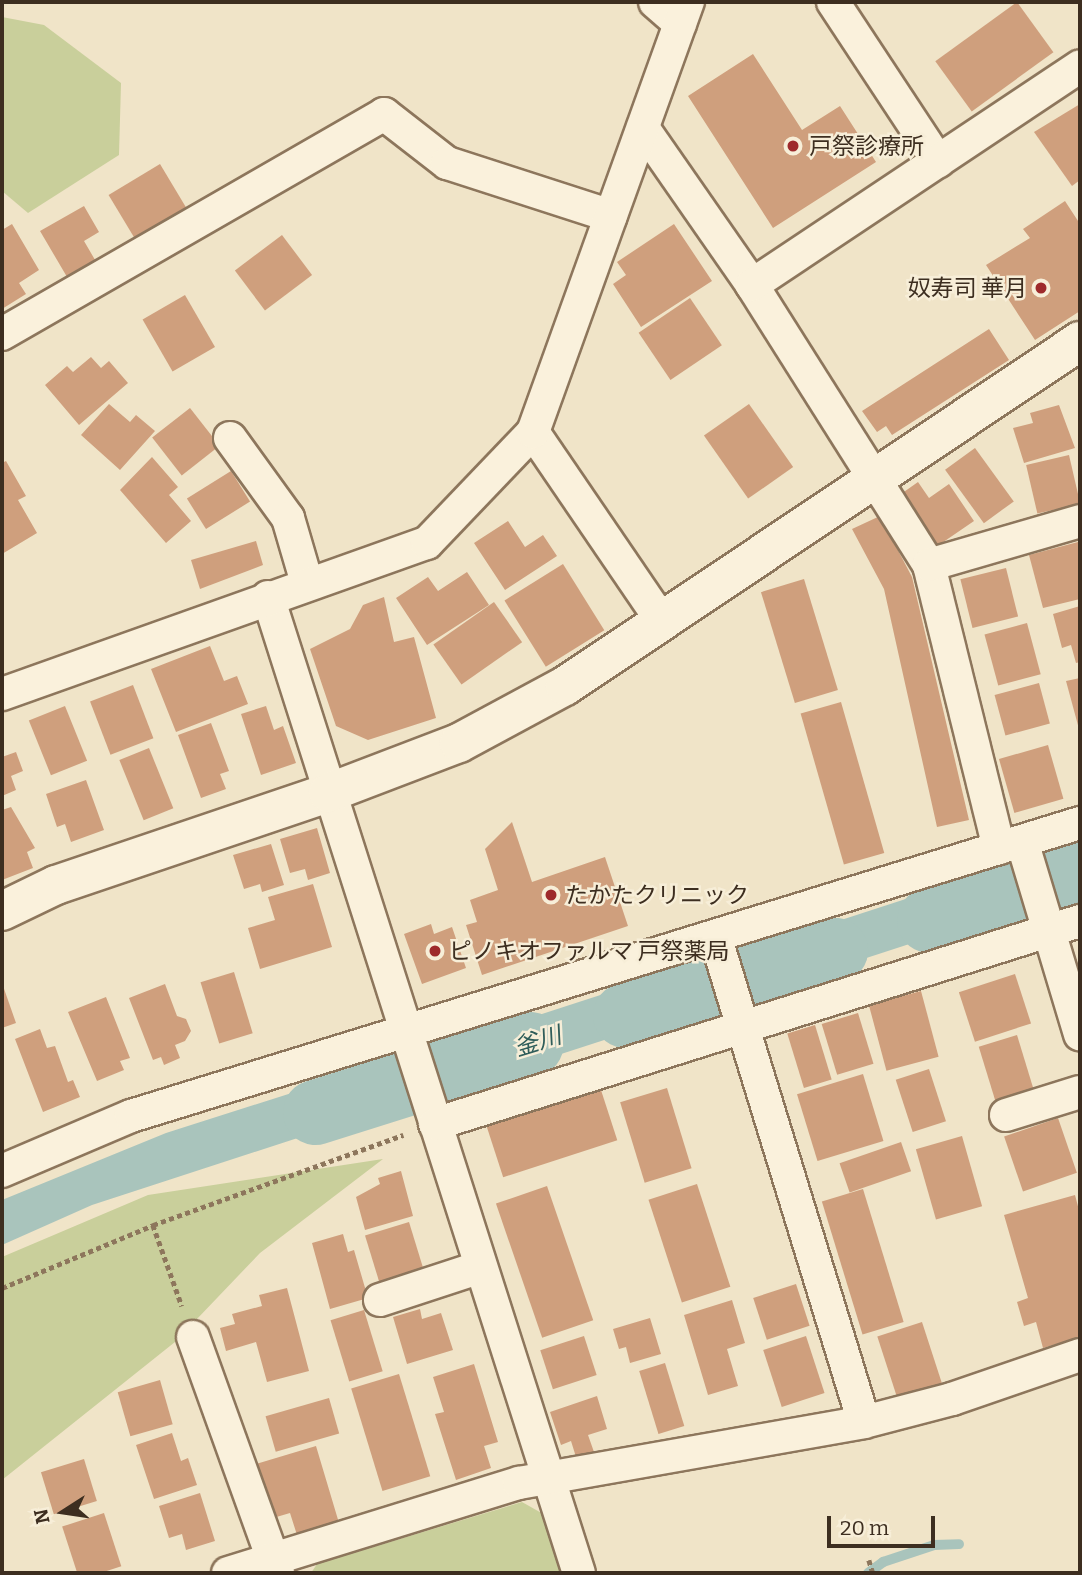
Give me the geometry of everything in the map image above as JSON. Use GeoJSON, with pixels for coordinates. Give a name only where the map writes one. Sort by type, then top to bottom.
{"type":"FeatureCollection","features":[{"type":"Feature","properties":{"kind":"street"},"geometry":{"type":"LineString","coordinates":[[2,694],[427,542],[533,432],[684,13],[655,2]]}},
{"type":"Feature","properties":{"kind":"street"},"geometry":{"type":"LineString","coordinates":[[833,2],[938,161]]}},
{"type":"Feature","properties":{"kind":"street"},"geometry":{"type":"LineString","coordinates":[[752,285],[1080,66]]}},
{"type":"Feature","properties":{"kind":"street"},"geometry":{"type":"LineString","coordinates":[[2,334],[384,114],[447,163],[611,215]]}},
{"type":"Feature","properties":{"kind":"street"},"geometry":{"type":"LineString","coordinates":[[643,128],[752,285],[929,565],[1010,845],[1048,932],[1080,1034]]}},
{"type":"Feature","properties":{"kind":"street"},"geometry":{"type":"LineString","coordinates":[[2,911],[56,886],[328,793],[459,743],[565,686],[1080,341]]}},
{"type":"Feature","properties":{"kind":"street"},"geometry":{"type":"LineString","coordinates":[[533,432],[662,621]]}},
{"type":"Feature","properties":{"kind":"street"},"geometry":{"type":"LineString","coordinates":[[230,438],[288,518],[307,583]]}},
{"type":"Feature","properties":{"kind":"street"},"geometry":{"type":"LineString","coordinates":[[929,565],[1080,521]]}},
{"type":"Feature","properties":{"kind":"street"},"geometry":{"type":"LineString","coordinates":[[268,597],[328,793],[579,1573]]}},
{"type":"Feature","properties":{"kind":"street"},"geometry":{"type":"LineString","coordinates":[[2,1171],[131,1116],[410,1042],[715,936],[1080,823]]}},
{"type":"Feature","properties":{"kind":"street"},"geometry":{"type":"LineString","coordinates":[[433,1119],[743,1030],[1080,921]]}},
{"type":"Feature","properties":{"kind":"street"},"geometry":{"type":"LineString","coordinates":[[715,936],[864,1422]]}},
{"type":"Feature","properties":{"kind":"street"},"geometry":{"type":"LineString","coordinates":[[1006,1115],[1080,1091]]}},
{"type":"Feature","properties":{"kind":"street"},"geometry":{"type":"LineString","coordinates":[[380,1300],[481,1267]]}},
{"type":"Feature","properties":{"kind":"street"},"geometry":{"type":"LineString","coordinates":[[193,1337],[276,1566]]}},
{"type":"Feature","properties":{"kind":"street"},"geometry":{"type":"LineString","coordinates":[[228,1573],[276,1566],[520,1483],[864,1422],[952,1399],[1080,1355]]}},
{"type":"Feature","properties":{"kind":"path"},"geometry":{"type":"LineString","coordinates":[[2,1288],[153,1225],[433,1119]]}},
{"type":"Feature","properties":{"kind":"path"},"geometry":{"type":"LineString","coordinates":[[153,1225],[193,1337]]}},
{"type":"Feature","properties":{"kind":"path"},"geometry":{"type":"LineString","coordinates":[[869,1560],[873,1573]]}},
{"type":"Feature","properties":{"kind":"green space"},"geometry":{"type":"Polygon","coordinates":[[[2,17],[44,25],[121,83],[119,155],[28,213],[2,191],[2,17]]]}},
{"type":"Feature","properties":{"kind":"green space"},"geometry":{"type":"Polygon","coordinates":[[[383,1159],[260,1253],[175,1342],[2,1480],[2,1257],[148,1195],[383,1159]]]}},
{"type":"Feature","properties":{"kind":"green space"},"geometry":{"type":"Polygon","coordinates":[[[522,1502],[545,1515],[561,1573],[311,1573],[317,1564],[522,1502]]]}},
{"type":"Feature","properties":{"kind":"water"},"geometry":{"type":"Polygon","coordinates":[[[1080,842],[1080,887],[1068,891],[1055,850],[1080,842]]]}},
{"type":"Feature","properties":{"kind":"water"},"geometry":{"type":"Polygon","coordinates":[[[1004,867],[1018,909],[756,994],[742,952],[1004,867]]]}},
{"type":"Feature","properties":{"kind":"water"},"geometry":{"type":"Polygon","coordinates":[[[702,962],[716,1004],[453,1089],[440,1047],[702,962]]]}},
{"type":"Feature","properties":{"kind":"water"},"geometry":{"type":"Polygon","coordinates":[[[392,1061],[405,1103],[92,1205],[2,1245],[2,1200],[166,1133],[392,1061]]]}},
{"type":"Feature","properties":{"kind":"building"},"geometry":{"type":"Polygon","coordinates":[[[1017,2],[1053,52],[972,112],[935,61],[1017,2]]]}},
{"type":"Feature","properties":{"kind":"building","name":"戸祭診療所"},"geometry":{"type":"Polygon","coordinates":[[[753,54],[802,130],[840,106],[876,162],[773,228],[688,96],[753,54]]]}},
{"type":"Feature","properties":{"kind":"building"},"geometry":{"type":"Polygon","coordinates":[[[1080,104],[1080,180],[1072,186],[1034,132],[1080,104]]]}},
{"type":"Feature","properties":{"kind":"building"},"geometry":{"type":"Polygon","coordinates":[[[160,164],[192,217],[141,248],[109,195],[160,164]]]}},
{"type":"Feature","properties":{"kind":"building","name":"奴寿司 華月"},"geometry":{"type":"Polygon","coordinates":[[[1065,201],[1080,224],[1080,311],[1035,340],[986,265],[1030,238],[1023,229],[1065,201]]]}},
{"type":"Feature","properties":{"kind":"building"},"geometry":{"type":"Polygon","coordinates":[[[84,206],[99,232],[84,241],[98,265],[70,282],[40,231],[84,206]]]}},
{"type":"Feature","properties":{"kind":"building"},"geometry":{"type":"Polygon","coordinates":[[[12,224],[39,270],[19,283],[26,294],[2,309],[2,230],[12,224]]]}},
{"type":"Feature","properties":{"kind":"building"},"geometry":{"type":"Polygon","coordinates":[[[674,224],[712,281],[641,327],[613,284],[626,275],[617,262],[674,224]]]}},
{"type":"Feature","properties":{"kind":"building"},"geometry":{"type":"Polygon","coordinates":[[[282,235],[312,275],[265,310],[235,271],[282,235]]]}},
{"type":"Feature","properties":{"kind":"building"},"geometry":{"type":"Polygon","coordinates":[[[185,295],[215,347],[173,371],[143,320],[185,295]]]}},
{"type":"Feature","properties":{"kind":"building"},"geometry":{"type":"Polygon","coordinates":[[[690,298],[722,345],[670,380],[639,333],[690,298]]]}},
{"type":"Feature","properties":{"kind":"building"},"geometry":{"type":"Polygon","coordinates":[[[989,329],[1009,360],[892,435],[886,426],[877,432],[862,411],[989,329]]]}},
{"type":"Feature","properties":{"kind":"building"},"geometry":{"type":"Polygon","coordinates":[[[91,357],[101,368],[109,361],[128,383],[79,425],[45,385],[67,366],[73,372],[91,357]]]}},
{"type":"Feature","properties":{"kind":"building"},"geometry":{"type":"Polygon","coordinates":[[[109,404],[130,422],[136,415],[155,431],[120,470],[81,435],[109,404]]]}},
{"type":"Feature","properties":{"kind":"building"},"geometry":{"type":"Polygon","coordinates":[[[749,404],[793,467],[748,499],[704,436],[749,404]]]}},
{"type":"Feature","properties":{"kind":"building"},"geometry":{"type":"Polygon","coordinates":[[[1059,405],[1075,448],[1024,463],[1013,428],[1033,423],[1030,413],[1059,405]]]}},
{"type":"Feature","properties":{"kind":"building"},"geometry":{"type":"Polygon","coordinates":[[[190,408],[220,446],[182,475],[152,438],[190,408]]]}},
{"type":"Feature","properties":{"kind":"building"},"geometry":{"type":"Polygon","coordinates":[[[975,448],[1014,501],[984,523],[945,470],[975,448]]]}},
{"type":"Feature","properties":{"kind":"building"},"geometry":{"type":"Polygon","coordinates":[[[1069,455],[1080,504],[1037,514],[1026,465],[1069,455]]]}},
{"type":"Feature","properties":{"kind":"building"},"geometry":{"type":"Polygon","coordinates":[[[152,457],[178,487],[169,495],[191,521],[166,543],[120,490],[152,457]]]}},
{"type":"Feature","properties":{"kind":"building"},"geometry":{"type":"Polygon","coordinates":[[[6,461],[26,496],[18,500],[37,533],[2,554],[2,463],[6,461]]]}},
{"type":"Feature","properties":{"kind":"building"},"geometry":{"type":"Polygon","coordinates":[[[231,471],[250,502],[206,529],[187,499],[231,471]]]}},
{"type":"Feature","properties":{"kind":"building"},"geometry":{"type":"Polygon","coordinates":[[[918,482],[929,498],[949,484],[974,521],[936,547],[901,494],[918,482]]]}},
{"type":"Feature","properties":{"kind":"building"},"geometry":{"type":"Polygon","coordinates":[[[880,516],[912,577],[969,820],[937,827],[884,589],[852,529],[880,516]]]}},
{"type":"Feature","properties":{"kind":"building"},"geometry":{"type":"Polygon","coordinates":[[[508,521],[525,547],[543,535],[557,556],[505,590],[474,543],[508,521]]]}},
{"type":"Feature","properties":{"kind":"building"},"geometry":{"type":"Polygon","coordinates":[[[256,541],[263,565],[200,589],[191,560],[256,541]]]}},
{"type":"Feature","properties":{"kind":"building"},"geometry":{"type":"Polygon","coordinates":[[[1078,542],[1080,599],[1043,608],[1029,555],[1078,542]]]}},
{"type":"Feature","properties":{"kind":"building"},"geometry":{"type":"Polygon","coordinates":[[[563,564],[604,630],[546,667],[504,601],[563,564]]]}},
{"type":"Feature","properties":{"kind":"building"},"geometry":{"type":"Polygon","coordinates":[[[1006,568],[1018,617],[972,628],[960,579],[1006,568]]]}},
{"type":"Feature","properties":{"kind":"building"},"geometry":{"type":"Polygon","coordinates":[[[467,572],[489,605],[427,645],[396,598],[428,577],[438,591],[467,572]]]}},
{"type":"Feature","properties":{"kind":"building"},"geometry":{"type":"Polygon","coordinates":[[[804,579],[838,690],[795,703],[761,592],[804,579]]]}},
{"type":"Feature","properties":{"kind":"building"},"geometry":{"type":"Polygon","coordinates":[[[384,597],[394,642],[414,637],[436,718],[368,740],[336,726],[310,649],[350,629],[363,605],[384,597]]]}},
{"type":"Feature","properties":{"kind":"building"},"geometry":{"type":"Polygon","coordinates":[[[494,602],[522,642],[461,685],[433,644],[494,602]]]}},
{"type":"Feature","properties":{"kind":"building"},"geometry":{"type":"Polygon","coordinates":[[[1080,606],[1080,662],[1076,663],[1071,645],[1062,648],[1053,614],[1080,606]]]}},
{"type":"Feature","properties":{"kind":"building"},"geometry":{"type":"Polygon","coordinates":[[[1027,623],[1041,674],[998,686],[984,634],[1027,623]]]}},
{"type":"Feature","properties":{"kind":"building"},"geometry":{"type":"Polygon","coordinates":[[[210,646],[224,681],[237,676],[248,704],[176,732],[151,669],[210,646]]]}},
{"type":"Feature","properties":{"kind":"building"},"geometry":{"type":"Polygon","coordinates":[[[1080,678],[1080,729],[1079,729],[1066,681],[1080,678]]]}},
{"type":"Feature","properties":{"kind":"building"},"geometry":{"type":"Polygon","coordinates":[[[1039,683],[1050,724],[1005,735],[995,695],[1039,683]]]}},
{"type":"Feature","properties":{"kind":"building"},"geometry":{"type":"Polygon","coordinates":[[[133,685],[153,738],[110,755],[90,701],[133,685]]]}},
{"type":"Feature","properties":{"kind":"building"},"geometry":{"type":"Polygon","coordinates":[[[841,702],[884,853],[844,864],[801,714],[841,702]]]}},
{"type":"Feature","properties":{"kind":"building"},"geometry":{"type":"Polygon","coordinates":[[[65,706],[87,761],[51,775],[29,721],[65,706]]]}},
{"type":"Feature","properties":{"kind":"building"},"geometry":{"type":"Polygon","coordinates":[[[266,706],[274,730],[283,726],[296,763],[261,775],[241,714],[266,706]]]}},
{"type":"Feature","properties":{"kind":"building"},"geometry":{"type":"Polygon","coordinates":[[[211,723],[229,771],[220,774],[226,789],[201,798],[178,735],[211,723]]]}},
{"type":"Feature","properties":{"kind":"building"},"geometry":{"type":"Polygon","coordinates":[[[1048,745],[1063,799],[1014,813],[999,759],[1048,745]]]}},
{"type":"Feature","properties":{"kind":"building"},"geometry":{"type":"Polygon","coordinates":[[[149,748],[173,808],[144,820],[119,760],[149,748]]]}},
{"type":"Feature","properties":{"kind":"building"},"geometry":{"type":"Polygon","coordinates":[[[16,752],[23,771],[11,776],[16,790],[2,796],[2,757],[16,752]]]}},
{"type":"Feature","properties":{"kind":"building"},"geometry":{"type":"Polygon","coordinates":[[[86,780],[104,830],[71,842],[65,824],[57,827],[46,794],[86,780]]]}},
{"type":"Feature","properties":{"kind":"building"},"geometry":{"type":"Polygon","coordinates":[[[11,807],[35,848],[27,852],[33,868],[2,880],[2,810],[11,807]]]}},
{"type":"Feature","properties":{"kind":"building","name":"たかたクリニック"},"geometry":{"type":"Polygon","coordinates":[[[512,822],[532,882],[605,857],[628,926],[482,975],[466,925],[477,922],[470,900],[498,890],[485,849],[512,822]]]}},
{"type":"Feature","properties":{"kind":"building"},"geometry":{"type":"Polygon","coordinates":[[[317,828],[330,873],[308,880],[305,869],[290,873],[280,839],[317,828]]]}},
{"type":"Feature","properties":{"kind":"building"},"geometry":{"type":"Polygon","coordinates":[[[271,844],[284,885],[262,892],[260,884],[244,889],[233,855],[271,844]]]}},
{"type":"Feature","properties":{"kind":"building"},"geometry":{"type":"Polygon","coordinates":[[[313,884],[332,947],[260,969],[248,928],[275,920],[268,897],[313,884]]]}},
{"type":"Feature","properties":{"kind":"building","name":"ピノキオファルマ 戸祭薬局"},"geometry":{"type":"Polygon","coordinates":[[[431,924],[434,934],[452,927],[466,968],[422,984],[404,934],[431,924]]]}},
{"type":"Feature","properties":{"kind":"building"},"geometry":{"type":"Polygon","coordinates":[[[234,972],[253,1033],[219,1043],[201,982],[234,972]]]}},
{"type":"Feature","properties":{"kind":"building"},"geometry":{"type":"Polygon","coordinates":[[[1015,974],[1031,1023],[975,1042],[959,992],[1015,974]]]}},
{"type":"Feature","properties":{"kind":"building"},"geometry":{"type":"Polygon","coordinates":[[[2,983],[16,1023],[2,1028],[2,983]]]}},
{"type":"Feature","properties":{"kind":"building"},"geometry":{"type":"Polygon","coordinates":[[[165,984],[177,1016],[186,1019],[191,1031],[185,1041],[175,1045],[180,1058],[164,1065],[161,1057],[153,1060],[129,998],[165,984]]]}},
{"type":"Feature","properties":{"kind":"building"},"geometry":{"type":"Polygon","coordinates":[[[921,991],[939,1057],[886,1071],[869,1005],[921,991]]]}},
{"type":"Feature","properties":{"kind":"building"},"geometry":{"type":"Polygon","coordinates":[[[106,997],[130,1058],[120,1061],[124,1070],[97,1081],[68,1012],[106,997]]]}},
{"type":"Feature","properties":{"kind":"building"},"geometry":{"type":"Polygon","coordinates":[[[858,1013],[873,1064],[837,1075],[822,1024],[858,1013]]]}},
{"type":"Feature","properties":{"kind":"building"},"geometry":{"type":"Polygon","coordinates":[[[815,1025],[832,1080],[804,1088],[787,1033],[815,1025]]]}},
{"type":"Feature","properties":{"kind":"building"},"geometry":{"type":"Polygon","coordinates":[[[40,1029],[47,1048],[55,1046],[68,1082],[73,1080],[80,1097],[43,1112],[15,1039],[40,1029]]]}},
{"type":"Feature","properties":{"kind":"building"},"geometry":{"type":"Polygon","coordinates":[[[1017,1035],[1034,1091],[996,1103],[979,1047],[1017,1035]]]}},
{"type":"Feature","properties":{"kind":"building"},"geometry":{"type":"Polygon","coordinates":[[[929,1069],[946,1121],[913,1132],[896,1080],[929,1069]]]}},
{"type":"Feature","properties":{"kind":"building"},"geometry":{"type":"Polygon","coordinates":[[[863,1074],[883,1141],[817,1161],[797,1094],[863,1074]]]}},
{"type":"Feature","properties":{"kind":"building"},"geometry":{"type":"Polygon","coordinates":[[[600,1087],[617,1140],[503,1177],[486,1124],[600,1087]]]}},
{"type":"Feature","properties":{"kind":"building"},"geometry":{"type":"Polygon","coordinates":[[[667,1088],[692,1168],[645,1183],[620,1102],[667,1088]]]}},
{"type":"Feature","properties":{"kind":"building"},"geometry":{"type":"Polygon","coordinates":[[[1058,1118],[1077,1173],[1023,1191],[1004,1137],[1058,1118]]]}},
{"type":"Feature","properties":{"kind":"building"},"geometry":{"type":"Polygon","coordinates":[[[962,1136],[982,1206],[936,1219],[916,1149],[962,1136]]]}},
{"type":"Feature","properties":{"kind":"building"},"geometry":{"type":"Polygon","coordinates":[[[901,1142],[911,1171],[850,1192],[840,1163],[901,1142]]]}},
{"type":"Feature","properties":{"kind":"building"},"geometry":{"type":"Polygon","coordinates":[[[401,1171],[413,1216],[365,1230],[356,1197],[380,1184],[378,1178],[401,1171]]]}},
{"type":"Feature","properties":{"kind":"building"},"geometry":{"type":"Polygon","coordinates":[[[697,1184],[730,1287],[682,1302],[648,1200],[697,1184]]]}},
{"type":"Feature","properties":{"kind":"building"},"geometry":{"type":"Polygon","coordinates":[[[547,1186],[593,1320],[542,1338],[496,1204],[547,1186]]]}},
{"type":"Feature","properties":{"kind":"building"},"geometry":{"type":"Polygon","coordinates":[[[863,1189],[904,1322],[863,1334],[822,1202],[863,1189]]]}},
{"type":"Feature","properties":{"kind":"building"},"geometry":{"type":"Polygon","coordinates":[[[1075,1195],[1080,1214],[1080,1337],[1043,1348],[1036,1322],[1024,1326],[1017,1302],[1028,1298],[1004,1215],[1075,1195]]]}},
{"type":"Feature","properties":{"kind":"building"},"geometry":{"type":"Polygon","coordinates":[[[409,1222],[423,1269],[379,1282],[365,1235],[409,1222]]]}},
{"type":"Feature","properties":{"kind":"building"},"geometry":{"type":"Polygon","coordinates":[[[343,1234],[348,1252],[354,1250],[368,1298],[330,1309],[312,1243],[343,1234]]]}},
{"type":"Feature","properties":{"kind":"building"},"geometry":{"type":"Polygon","coordinates":[[[796,1284],[810,1326],[767,1340],[753,1298],[796,1284]]]}},
{"type":"Feature","properties":{"kind":"building"},"geometry":{"type":"Polygon","coordinates":[[[287,1288],[309,1371],[267,1382],[256,1342],[226,1351],[220,1328],[235,1324],[232,1314],[262,1306],[259,1295],[287,1288]]]}},
{"type":"Feature","properties":{"kind":"building"},"geometry":{"type":"Polygon","coordinates":[[[732,1300],[745,1343],[727,1349],[738,1386],[708,1395],[684,1315],[732,1300]]]}},
{"type":"Feature","properties":{"kind":"building"},"geometry":{"type":"Polygon","coordinates":[[[420,1309],[422,1319],[441,1313],[453,1350],[407,1364],[393,1317],[420,1309]]]}},
{"type":"Feature","properties":{"kind":"building"},"geometry":{"type":"Polygon","coordinates":[[[364,1310],[383,1371],[349,1381],[331,1320],[364,1310]]]}},
{"type":"Feature","properties":{"kind":"building"},"geometry":{"type":"Polygon","coordinates":[[[650,1318],[661,1354],[630,1363],[626,1347],[619,1349],[613,1329],[650,1318]]]}},
{"type":"Feature","properties":{"kind":"building"},"geometry":{"type":"Polygon","coordinates":[[[922,1322],[942,1385],[898,1399],[877,1337],[922,1322]]]}},
{"type":"Feature","properties":{"kind":"building"},"geometry":{"type":"Polygon","coordinates":[[[584,1336],[597,1375],[553,1389],[540,1350],[584,1336]]]}},
{"type":"Feature","properties":{"kind":"building"},"geometry":{"type":"Polygon","coordinates":[[[806,1336],[825,1393],[782,1407],[763,1350],[806,1336]]]}},
{"type":"Feature","properties":{"kind":"building"},"geometry":{"type":"Polygon","coordinates":[[[665,1363],[684,1426],[658,1434],[639,1371],[665,1363]]]}},
{"type":"Feature","properties":{"kind":"building"},"geometry":{"type":"Polygon","coordinates":[[[474,1364],[498,1442],[484,1446],[491,1468],[456,1480],[435,1414],[444,1412],[433,1377],[474,1364]]]}},
{"type":"Feature","properties":{"kind":"building"},"geometry":{"type":"Polygon","coordinates":[[[399,1374],[430,1476],[382,1491],[351,1389],[399,1374]]]}},
{"type":"Feature","properties":{"kind":"building"},"geometry":{"type":"Polygon","coordinates":[[[160,1380],[173,1424],[130,1436],[118,1392],[160,1380]]]}},
{"type":"Feature","properties":{"kind":"building"},"geometry":{"type":"Polygon","coordinates":[[[597,1396],[607,1429],[588,1435],[594,1452],[576,1457],[571,1441],[561,1445],[550,1412],[597,1396]]]}},
{"type":"Feature","properties":{"kind":"building"},"geometry":{"type":"Polygon","coordinates":[[[329,1398],[339,1434],[276,1452],[266,1416],[329,1398]]]}},
{"type":"Feature","properties":{"kind":"building"},"geometry":{"type":"Polygon","coordinates":[[[172,1433],[181,1461],[188,1458],[197,1485],[154,1499],[136,1445],[172,1433]]]}},
{"type":"Feature","properties":{"kind":"building"},"geometry":{"type":"Polygon","coordinates":[[[316,1446],[339,1523],[297,1535],[290,1513],[273,1518],[256,1464],[316,1446]]]}},
{"type":"Feature","properties":{"kind":"building"},"geometry":{"type":"Polygon","coordinates":[[[84,1459],[97,1501],[54,1514],[41,1472],[84,1459]]]}},
{"type":"Feature","properties":{"kind":"building"},"geometry":{"type":"Polygon","coordinates":[[[200,1493],[215,1541],[186,1550],[182,1534],[169,1538],[159,1506],[200,1493]]]}},
{"type":"Feature","properties":{"kind":"building"},"geometry":{"type":"Polygon","coordinates":[[[104,1513],[121,1566],[101,1573],[77,1573],[62,1527],[104,1513]]]}},
{"type":"Feature","properties":{"kind":"waterway","name":"釜川"},"geometry":{"type":"LineString","coordinates":[[929,920],[1080,873]]}},
{"type":"Feature","properties":{"kind":"waterway","name":"釜川"},"geometry":{"type":"LineString","coordinates":[[625,1015],[835,950]]}},
{"type":"Feature","properties":{"kind":"waterway","name":"釜川"},"geometry":{"type":"LineString","coordinates":[[315,1112],[531,1044]]}},
{"type":"Feature","properties":{"kind":"waterway"},"geometry":{"type":"LineString","coordinates":[[868,1573],[883,1562],[934,1545],[959,1544]]}},
{"type":"Feature","properties":{"kind":"place","name":"戸祭診療所"},"geometry":{"type":"Point","coordinates":[793,146]}},
{"type":"Feature","properties":{"kind":"place","name":"奴寿司 華月"},"geometry":{"type":"Point","coordinates":[1041,288]}},
{"type":"Feature","properties":{"kind":"place","name":"たかたクリニック"},"geometry":{"type":"Point","coordinates":[551,895]}},
{"type":"Feature","properties":{"kind":"place","name":"ピノキオファルマ 戸祭薬局"},"geometry":{"type":"Point","coordinates":[435,951]}}]}
